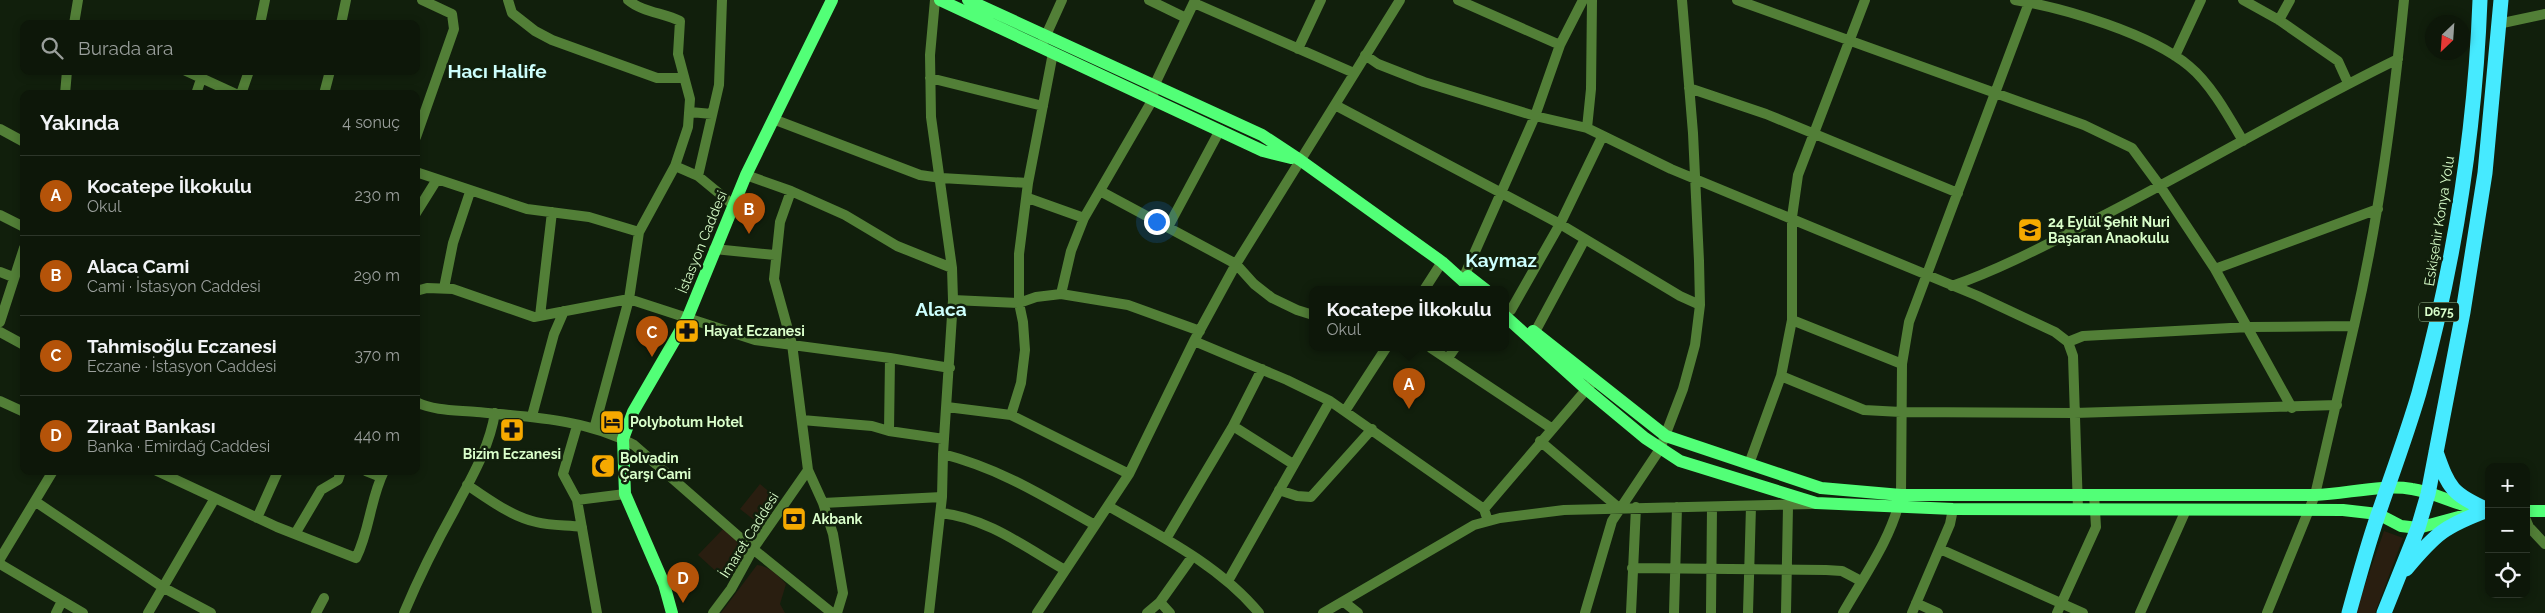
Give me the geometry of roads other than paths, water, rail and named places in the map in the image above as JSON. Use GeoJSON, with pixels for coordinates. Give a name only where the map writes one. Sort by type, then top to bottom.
{"type":"FeatureCollection","features":[{"type":"Feature","properties":{"kind":"highway","name":"Eskişehir Konya Yolu"},"geometry":{"type":"LineString","coordinates":[[2348,613],[2378,514],[2419,394],[2448,278],[2464,176],[2479,34],[2480,0]]}},
{"type":"Feature","properties":{"kind":"highway","name":"D675"},"geometry":{"type":"LineString","coordinates":[[2384,613],[2418,528],[2428,494],[2463,312],[2486,173],[2501,0]]}},
{"type":"Feature","properties":{"kind":"highway"},"geometry":{"type":"LineString","coordinates":[[2435,450],[2450,486],[2460,498],[2485,508]]}},
{"type":"Feature","properties":{"kind":"highway"},"geometry":{"type":"LineString","coordinates":[[2397,580],[2438,533],[2455,522],[2485,511]]}},
{"type":"Feature","properties":{"kind":"main road","name":"İstasyon Caddesi"},"geometry":{"type":"LineString","coordinates":[[623,439],[633,412],[687,319],[732,204],[832,0]]}},
{"type":"Feature","properties":{"kind":"main road"},"geometry":{"type":"LineString","coordinates":[[940,0],[1154,86],[1262,135],[1300,160],[1464,278],[1479,286]]}},
{"type":"Feature","properties":{"kind":"main road"},"geometry":{"type":"LineString","coordinates":[[968,0],[1043,41],[1053,53],[1263,151],[1300,160]]}},
{"type":"Feature","properties":{"kind":"main road"},"geometry":{"type":"LineString","coordinates":[[1464,278],[1470,286]]}},
{"type":"Feature","properties":{"kind":"main road"},"geometry":{"type":"LineString","coordinates":[[1509,312],[1535,332],[1660,449],[1680,461],[1816,504],[2078,494],[2315,495],[2348,494],[2388,487],[2414,489],[2458,505],[2485,509]]}},
{"type":"Feature","properties":{"kind":"main road"},"geometry":{"type":"LineString","coordinates":[[1509,313],[1590,384],[1666,436],[1821,488],[1953,509],[2343,510],[2378,514],[2400,526],[2418,528],[2485,511]]}},
{"type":"Feature","properties":{"kind":"main road"},"geometry":{"type":"LineString","coordinates":[[623,439],[625,494],[664,584],[672,613]]}},
{"type":"Feature","properties":{"kind":"main road"},"geometry":{"type":"LineString","coordinates":[[2530,511],[2545,510]]}},
{"type":"Feature","properties":{"kind":"street"},"geometry":{"type":"LineString","coordinates":[[76,20],[78,0]]}},
{"type":"Feature","properties":{"kind":"street"},"geometry":{"type":"LineString","coordinates":[[261,20],[265,0]]}},
{"type":"Feature","properties":{"kind":"street"},"geometry":{"type":"LineString","coordinates":[[342,20],[346,0]]}},
{"type":"Feature","properties":{"kind":"street"},"geometry":{"type":"LineString","coordinates":[[420,126],[454,29],[452,14],[422,0]]}},
{"type":"Feature","properties":{"kind":"street"},"geometry":{"type":"LineString","coordinates":[[508,0],[512,13],[535,32],[552,40],[657,78],[683,78]]}},
{"type":"Feature","properties":{"kind":"street"},"geometry":{"type":"LineString","coordinates":[[594,429],[629,299],[638,232],[675,166],[688,127],[690,112],[690,99],[678,54],[680,21],[668,15],[634,5],[628,0]]}},
{"type":"Feature","properties":{"kind":"street"},"geometry":{"type":"LineString","coordinates":[[698,176],[719,85],[722,0]]}},
{"type":"Feature","properties":{"kind":"street"},"geometry":{"type":"LineString","coordinates":[[929,613],[941,513],[953,300],[952,268],[931,117],[930,78],[935,0]]}},
{"type":"Feature","properties":{"kind":"street"},"geometry":{"type":"LineString","coordinates":[[1043,41],[1062,0]]}},
{"type":"Feature","properties":{"kind":"street"},"geometry":{"type":"LineString","coordinates":[[1149,0],[1186,18]]}},
{"type":"Feature","properties":{"kind":"street"},"geometry":{"type":"LineString","coordinates":[[1298,49],[1321,0]]}},
{"type":"Feature","properties":{"kind":"street"},"geometry":{"type":"LineString","coordinates":[[1037,613],[1129,474],[1194,341],[1236,264],[1400,0]]}},
{"type":"Feature","properties":{"kind":"street"},"geometry":{"type":"LineString","coordinates":[[1458,0],[1560,45]]}},
{"type":"Feature","properties":{"kind":"street"},"geometry":{"type":"LineString","coordinates":[[1464,278],[1535,116],[1560,45],[1583,0]]}},
{"type":"Feature","properties":{"kind":"street"},"geometry":{"type":"LineString","coordinates":[[1587,128],[1591,89],[1592,0]]}},
{"type":"Feature","properties":{"kind":"street"},"geometry":{"type":"LineString","coordinates":[[1585,613],[1612,521],[1660,449],[1666,436],[1695,345],[1700,305],[1689,88],[1682,0]]}},
{"type":"Feature","properties":{"kind":"street"},"geometry":{"type":"LineString","coordinates":[[1737,0],[1766,4],[1850,40],[2084,125],[2132,148],[2160,186],[2215,269],[2292,408]]}},
{"type":"Feature","properties":{"kind":"street"},"geometry":{"type":"LineString","coordinates":[[1749,464],[1781,376],[1792,320],[1792,217],[1798,175],[1864,0]]}},
{"type":"Feature","properties":{"kind":"street"},"geometry":{"type":"LineString","coordinates":[[2015,0],[2030,1],[2086,18],[2136,37],[2175,56],[2191,68],[2225,110],[2243,141]]}},
{"type":"Feature","properties":{"kind":"street"},"geometry":{"type":"LineString","coordinates":[[2175,56],[2201,0]]}},
{"type":"Feature","properties":{"kind":"street"},"geometry":{"type":"LineString","coordinates":[[2243,0],[2279,20],[2338,61],[2348,83]]}},
{"type":"Feature","properties":{"kind":"street"},"geometry":{"type":"LineString","coordinates":[[2279,20],[2290,0]]}},
{"type":"Feature","properties":{"kind":"street"},"geometry":{"type":"LineString","coordinates":[[2266,613],[2315,495],[2337,405],[2378,208],[2404,0]]}},
{"type":"Feature","properties":{"kind":"street"},"geometry":{"type":"LineString","coordinates":[[1843,613],[1881,548],[1900,501],[1902,364],[1909,322],[2030,1]]}},
{"type":"Feature","properties":{"kind":"street"},"geometry":{"type":"LineString","coordinates":[[1062,294],[1071,251],[1084,218],[1153,99],[1154,86],[1194,2],[1354,73]]}},
{"type":"Feature","properties":{"kind":"street"},"geometry":{"type":"LineString","coordinates":[[2498,24],[2545,14]]}},
{"type":"Feature","properties":{"kind":"street"},"geometry":{"type":"LineString","coordinates":[[1011,415],[1021,383],[1025,350],[1023,322],[1019,303],[1019,254],[1028,198],[1028,183],[1053,53]]}},
{"type":"Feature","properties":{"kind":"street"},"geometry":{"type":"LineString","coordinates":[[1365,55],[1378,64],[1424,82],[1535,116],[1587,128],[1602,137],[1671,169],[1694,176],[1792,217],[1978,296],[2055,332],[2068,342],[2073,356],[2078,508]]}},
{"type":"Feature","properties":{"kind":"street"},"geometry":{"type":"LineString","coordinates":[[1952,286],[1988,274],[2160,186],[2348,83],[2398,59]]}},
{"type":"Feature","properties":{"kind":"street"},"geometry":{"type":"LineString","coordinates":[[65,90],[67,75]]}},
{"type":"Feature","properties":{"kind":"street"},"geometry":{"type":"LineString","coordinates":[[194,75],[227,90]]}},
{"type":"Feature","properties":{"kind":"street"},"geometry":{"type":"LineString","coordinates":[[242,90],[248,75]]}},
{"type":"Feature","properties":{"kind":"street"},"geometry":{"type":"LineString","coordinates":[[325,90],[329,75]]}},
{"type":"Feature","properties":{"kind":"street"},"geometry":{"type":"LineString","coordinates":[[930,78],[1043,106]]}},
{"type":"Feature","properties":{"kind":"street"},"geometry":{"type":"LineString","coordinates":[[197,90],[201,79]]}},
{"type":"Feature","properties":{"kind":"street"},"geometry":{"type":"LineString","coordinates":[[1689,88],[1741,104],[1958,193]]}},
{"type":"Feature","properties":{"kind":"street"},"geometry":{"type":"LineString","coordinates":[[1335,105],[1560,224],[1680,296],[1700,305]]}},
{"type":"Feature","properties":{"kind":"street"},"geometry":{"type":"LineString","coordinates":[[690,112],[712,114]]}},
{"type":"Feature","properties":{"kind":"street"},"geometry":{"type":"LineString","coordinates":[[773,119],[904,170],[940,178],[1028,183]]}},
{"type":"Feature","properties":{"kind":"street"},"geometry":{"type":"LineString","coordinates":[[0,129],[20,140]]}},
{"type":"Feature","properties":{"kind":"street"},"geometry":{"type":"LineString","coordinates":[[1168,227],[1220,130]]}},
{"type":"Feature","properties":{"kind":"street"},"geometry":{"type":"LineString","coordinates":[[1509,308],[1560,224],[1602,137]]}},
{"type":"Feature","properties":{"kind":"street"},"geometry":{"type":"LineString","coordinates":[[675,166],[698,176],[732,204]]}},
{"type":"Feature","properties":{"kind":"street"},"geometry":{"type":"LineString","coordinates":[[420,174],[436,181],[527,209],[589,217],[638,232]]}},
{"type":"Feature","properties":{"kind":"street"},"geometry":{"type":"LineString","coordinates":[[746,175],[791,191],[845,215],[897,246],[952,268]]}},
{"type":"Feature","properties":{"kind":"street"},"geometry":{"type":"LineString","coordinates":[[420,207],[436,181]]}},
{"type":"Feature","properties":{"kind":"street"},"geometry":{"type":"LineString","coordinates":[[791,191],[780,222],[774,279],[792,344],[808,470],[823,503],[833,534],[843,593],[837,613]]}},
{"type":"Feature","properties":{"kind":"street"},"geometry":{"type":"LineString","coordinates":[[1100,191],[1236,264],[1254,284],[1272,298],[1309,314]]}},
{"type":"Feature","properties":{"kind":"street"},"geometry":{"type":"LineString","coordinates":[[444,288],[453,243],[470,192]]}},
{"type":"Feature","properties":{"kind":"street"},"geometry":{"type":"LineString","coordinates":[[1028,198],[1084,218]]}},
{"type":"Feature","properties":{"kind":"street"},"geometry":{"type":"LineString","coordinates":[[2215,269],[2378,208]]}},
{"type":"Feature","properties":{"kind":"street"},"geometry":{"type":"LineString","coordinates":[[540,316],[552,212]]}},
{"type":"Feature","properties":{"kind":"street"},"geometry":{"type":"LineString","coordinates":[[0,215],[20,225]]}},
{"type":"Feature","properties":{"kind":"street"},"geometry":{"type":"LineString","coordinates":[[1535,332],[1585,239]]}},
{"type":"Feature","properties":{"kind":"street"},"geometry":{"type":"LineString","coordinates":[[714,249],[775,256]]}},
{"type":"Feature","properties":{"kind":"street"},"geometry":{"type":"LineString","coordinates":[[0,322],[20,260]]}},
{"type":"Feature","properties":{"kind":"street"},"geometry":{"type":"LineString","coordinates":[[1427,286],[1442,262]]}},
{"type":"Feature","properties":{"kind":"street"},"geometry":{"type":"LineString","coordinates":[[0,272],[13,277]]}},
{"type":"Feature","properties":{"kind":"street"},"geometry":{"type":"LineString","coordinates":[[420,291],[444,288],[534,317],[629,299],[755,340],[950,368]]}},
{"type":"Feature","properties":{"kind":"street"},"geometry":{"type":"LineString","coordinates":[[953,300],[1019,303],[1036,297],[1062,294],[1128,305],[1200,331]]}},
{"type":"Feature","properties":{"kind":"street"},"geometry":{"type":"LineString","coordinates":[[532,416],[554,334],[564,311]]}},
{"type":"Feature","properties":{"kind":"street"},"geometry":{"type":"LineString","coordinates":[[1792,320],[1902,364]]}},
{"type":"Feature","properties":{"kind":"street"},"geometry":{"type":"LineString","coordinates":[[2068,342],[2084,336],[2249,328],[2354,326]]}},
{"type":"Feature","properties":{"kind":"street"},"geometry":{"type":"LineString","coordinates":[[0,332],[20,342]]}},
{"type":"Feature","properties":{"kind":"street"},"geometry":{"type":"LineString","coordinates":[[1194,341],[1262,369],[1345,410],[1484,509],[1488,521]]}},
{"type":"Feature","properties":{"kind":"street"},"geometry":{"type":"LineString","coordinates":[[1345,410],[1384,351]]}},
{"type":"Feature","properties":{"kind":"street"},"geometry":{"type":"LineString","coordinates":[[1435,351],[1552,428]]}},
{"type":"Feature","properties":{"kind":"street"},"geometry":{"type":"LineString","coordinates":[[1448,358],[1453,351]]}},
{"type":"Feature","properties":{"kind":"street"},"geometry":{"type":"LineString","coordinates":[[889,431],[890,358]]}},
{"type":"Feature","properties":{"kind":"street"},"geometry":{"type":"LineString","coordinates":[[1166,539],[1233,426],[1262,369]]}},
{"type":"Feature","properties":{"kind":"street"},"geometry":{"type":"LineString","coordinates":[[1781,376],[1864,410],[1901,412],[2074,413],[2292,408],[2337,405]]}},
{"type":"Feature","properties":{"kind":"street"},"geometry":{"type":"LineString","coordinates":[[1484,509],[1590,384]]}},
{"type":"Feature","properties":{"kind":"street"},"geometry":{"type":"LineString","coordinates":[[0,401],[20,410]]}},
{"type":"Feature","properties":{"kind":"street"},"geometry":{"type":"LineString","coordinates":[[1228,582],[1293,464],[1330,402]]}},
{"type":"Feature","properties":{"kind":"street"},"geometry":{"type":"LineString","coordinates":[[420,406],[532,416],[594,429],[623,439],[634,445],[753,549],[832,613]]}},
{"type":"Feature","properties":{"kind":"street"},"geometry":{"type":"LineString","coordinates":[[947,407],[1011,415],[1129,474]]}},
{"type":"Feature","properties":{"kind":"street"},"geometry":{"type":"LineString","coordinates":[[404,613],[421,573],[488,443],[495,414]]}},
{"type":"Feature","properties":{"kind":"street"},"geometry":{"type":"LineString","coordinates":[[802,420],[872,426],[889,431],[944,439]]}},
{"type":"Feature","properties":{"kind":"street"},"geometry":{"type":"LineString","coordinates":[[577,426],[563,474],[577,500],[597,613]]}},
{"type":"Feature","properties":{"kind":"street"},"geometry":{"type":"LineString","coordinates":[[1233,426],[1293,464]]}},
{"type":"Feature","properties":{"kind":"street"},"geometry":{"type":"LineString","coordinates":[[1279,490],[1297,496],[1311,497],[1372,429]]}},
{"type":"Feature","properties":{"kind":"street"},"geometry":{"type":"LineString","coordinates":[[1540,441],[1619,508]]}},
{"type":"Feature","properties":{"kind":"street"},"geometry":{"type":"LineString","coordinates":[[943,454],[978,463],[1010,477],[1095,525]]}},
{"type":"Feature","properties":{"kind":"street","name":"İmaret Caddesi"},"geometry":{"type":"LineString","coordinates":[[712,613],[731,590],[753,549],[808,470]]}},
{"type":"Feature","properties":{"kind":"street"},"geometry":{"type":"LineString","coordinates":[[0,559],[51,475]]}},
{"type":"Feature","properties":{"kind":"street"},"geometry":{"type":"LineString","coordinates":[[166,475],[257,518],[356,558],[365,537],[383,475]]}},
{"type":"Feature","properties":{"kind":"street"},"geometry":{"type":"LineString","coordinates":[[257,518],[276,475]]}},
{"type":"Feature","properties":{"kind":"street"},"geometry":{"type":"LineString","coordinates":[[295,534],[321,490],[338,480],[340,475]]}},
{"type":"Feature","properties":{"kind":"street"},"geometry":{"type":"LineString","coordinates":[[467,485],[508,512],[526,519],[544,524],[582,526]]}},
{"type":"Feature","properties":{"kind":"street"},"geometry":{"type":"LineString","coordinates":[[577,500],[625,494]]}},
{"type":"Feature","properties":{"kind":"street"},"geometry":{"type":"LineString","coordinates":[[2057,613],[2096,527],[2094,494]]}},
{"type":"Feature","properties":{"kind":"street"},"geometry":{"type":"LineString","coordinates":[[823,503],[942,496]]}},
{"type":"Feature","properties":{"kind":"street"},"geometry":{"type":"LineString","coordinates":[[148,613],[215,498]]}},
{"type":"Feature","properties":{"kind":"street"},"geometry":{"type":"LineString","coordinates":[[36,502],[164,588],[211,613]]}},
{"type":"Feature","properties":{"kind":"street"},"geometry":{"type":"LineString","coordinates":[[1324,613],[1474,526],[1488,521],[1564,510],[1816,504]]}},
{"type":"Feature","properties":{"kind":"street"},"geometry":{"type":"LineString","coordinates":[[1108,506],[1166,539],[1228,582],[1256,612]]}},
{"type":"Feature","properties":{"kind":"street"},"geometry":{"type":"LineString","coordinates":[[1748,613],[1751,506]]}},
{"type":"Feature","properties":{"kind":"street"},"geometry":{"type":"LineString","coordinates":[[1786,613],[1788,506]]}},
{"type":"Feature","properties":{"kind":"street"},"geometry":{"type":"LineString","coordinates":[[1631,613],[1636,507]]}},
{"type":"Feature","properties":{"kind":"street"},"geometry":{"type":"LineString","coordinates":[[1674,613],[1676,507]]}},
{"type":"Feature","properties":{"kind":"street"},"geometry":{"type":"LineString","coordinates":[[1711,613],[1712,507]]}},
{"type":"Feature","properties":{"kind":"street"},"geometry":{"type":"LineString","coordinates":[[1938,613],[1914,608],[1950,524],[1953,509]]}},
{"type":"Feature","properties":{"kind":"street"},"geometry":{"type":"LineString","coordinates":[[2140,613],[2186,510]]}},
{"type":"Feature","properties":{"kind":"street"},"geometry":{"type":"LineString","coordinates":[[941,513],[963,515],[986,525],[1065,570]]}},
{"type":"Feature","properties":{"kind":"street"},"geometry":{"type":"LineString","coordinates":[[2530,528],[2545,544]]}},
{"type":"Feature","properties":{"kind":"street"},"geometry":{"type":"LineString","coordinates":[[1940,549],[2083,613]]}},
{"type":"Feature","properties":{"kind":"street"},"geometry":{"type":"LineString","coordinates":[[1147,613],[1160,602],[1192,557]]}},
{"type":"Feature","properties":{"kind":"street"},"geometry":{"type":"LineString","coordinates":[[0,564],[83,613]]}},
{"type":"Feature","properties":{"kind":"street"},"geometry":{"type":"LineString","coordinates":[[1632,568],[1712,571],[1842,571],[1861,581]]}},
{"type":"Feature","properties":{"kind":"street"},"geometry":{"type":"LineString","coordinates":[[316,613],[324,598]]}},
{"type":"Feature","properties":{"kind":"street"},"geometry":{"type":"LineString","coordinates":[[56,613],[62,600]]}},
{"type":"Feature","properties":{"kind":"street"},"geometry":{"type":"LineString","coordinates":[[1160,602],[1170,613]]}},
{"type":"Feature","properties":{"kind":"street"},"geometry":{"type":"LineString","coordinates":[[1344,602],[1358,613]]}},
{"type":"Feature","properties":{"kind":"place","name":"24 Eylül Şehit Nuri Başaran Anaokulu"},"geometry":{"type":"Point","coordinates":[2030,230]}},
{"type":"Feature","properties":{"kind":"place","name":"Alaca Cami"},"geometry":{"type":"Point","coordinates":[749,234]}},
{"type":"Feature","properties":{"kind":"place","name":"Hayat Eczanesi"},"geometry":{"type":"Point","coordinates":[687,331]}},
{"type":"Feature","properties":{"kind":"place","name":"Tahmisoğlu Eczanesi"},"geometry":{"type":"Point","coordinates":[652,357]}},
{"type":"Feature","properties":{"kind":"place","name":"Kocatepe İlkokulu"},"geometry":{"type":"Point","coordinates":[1409,409]}},
{"type":"Feature","properties":{"kind":"place","name":"Polybotum Hotel"},"geometry":{"type":"Point","coordinates":[612,422]}},
{"type":"Feature","properties":{"kind":"place","name":"Bizim Eczanesi"},"geometry":{"type":"Point","coordinates":[512,430]}},
{"type":"Feature","properties":{"kind":"place","name":"Bolvadin Çarşı Cami"},"geometry":{"type":"Point","coordinates":[603,466]}},
{"type":"Feature","properties":{"kind":"place","name":"Akbank"},"geometry":{"type":"Point","coordinates":[794,519]}},
{"type":"Feature","properties":{"kind":"place","name":"Ziraat Bankası"},"geometry":{"type":"Point","coordinates":[683,603]}},
{"type":"Feature","properties":{"kind":"district","name":"Hacı Halife"},"geometry":{"type":"Point","coordinates":[497,71]}},
{"type":"Feature","properties":{"kind":"district","name":"Kaymaz"},"geometry":{"type":"Point","coordinates":[1501,260]}},
{"type":"Feature","properties":{"kind":"district","name":"Alaca"},"geometry":{"type":"Point","coordinates":[941,309]}}]}
